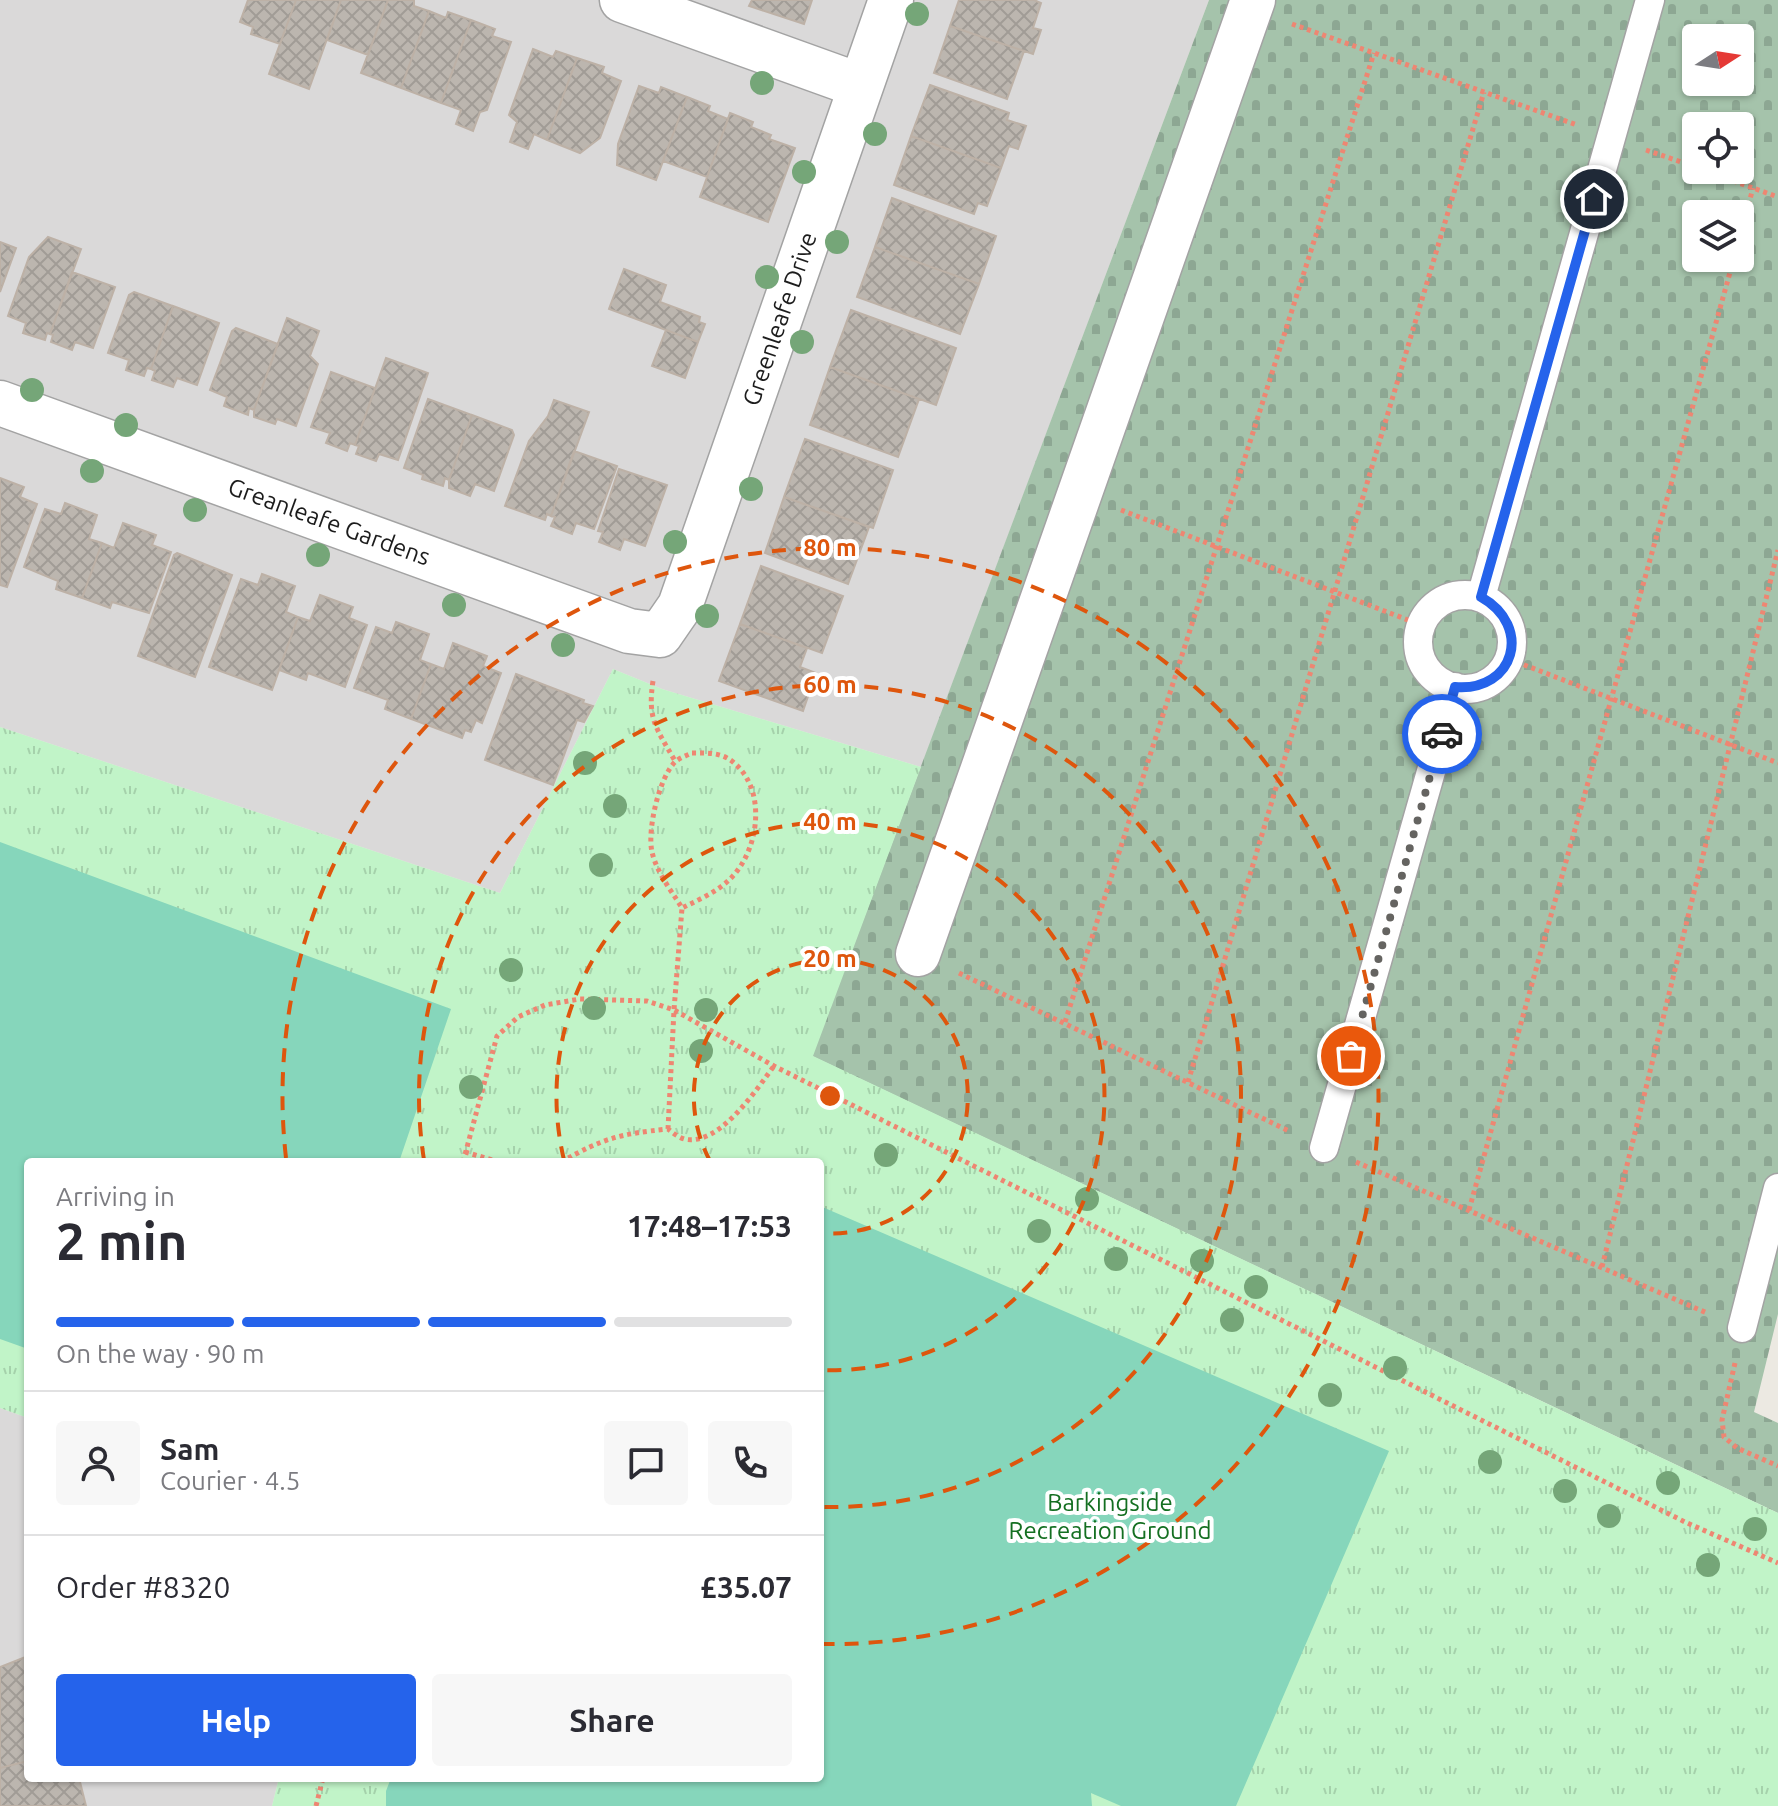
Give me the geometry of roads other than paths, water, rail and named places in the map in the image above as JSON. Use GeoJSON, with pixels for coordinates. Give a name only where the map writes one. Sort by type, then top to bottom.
{"type":"FeatureCollection","features":[{"type":"Feature","properties":{"kind":"street"},"geometry":{"type":"LineString","coordinates":[[622,0],[861,86]]}},
{"type":"Feature","properties":{"kind":"street","name":"Greenleafe Drive"},"geometry":{"type":"LineString","coordinates":[[660,635],[680,606],[891,0]]}},
{"type":"Feature","properties":{"kind":"street"},"geometry":{"type":"LineString","coordinates":[[918,954],[1251,4]]}},
{"type":"Feature","properties":{"kind":"street","name":"Greanleafe Gardens"},"geometry":{"type":"LineString","coordinates":[[0,403],[629,631],[660,635]]}},
{"type":"Feature","properties":{"kind":"lane"},"geometry":{"type":"LineString","coordinates":[[1481,597],[1650,0]]}},
{"type":"Feature","properties":{"kind":"lane"},"geometry":{"type":"LineString","coordinates":[[1466,595],[1481,597],[1504,616],[1510,629],[1512,644],[1509,659],[1493,680],[1468,688],[1441,682],[1429,671],[1421,657],[1421,625],[1439,603],[1466,595]]}},
{"type":"Feature","properties":{"kind":"lane"},"geometry":{"type":"LineString","coordinates":[[1324,1148],[1455,687]]}},
{"type":"Feature","properties":{"kind":"lane"},"geometry":{"type":"LineString","coordinates":[[1742,1328],[1778,1188]]}},
{"type":"Feature","properties":{"kind":"park label","name":"Barkingside Recreation Ground"},"geometry":{"type":"Point","coordinates":[1110,1517]}}]}
